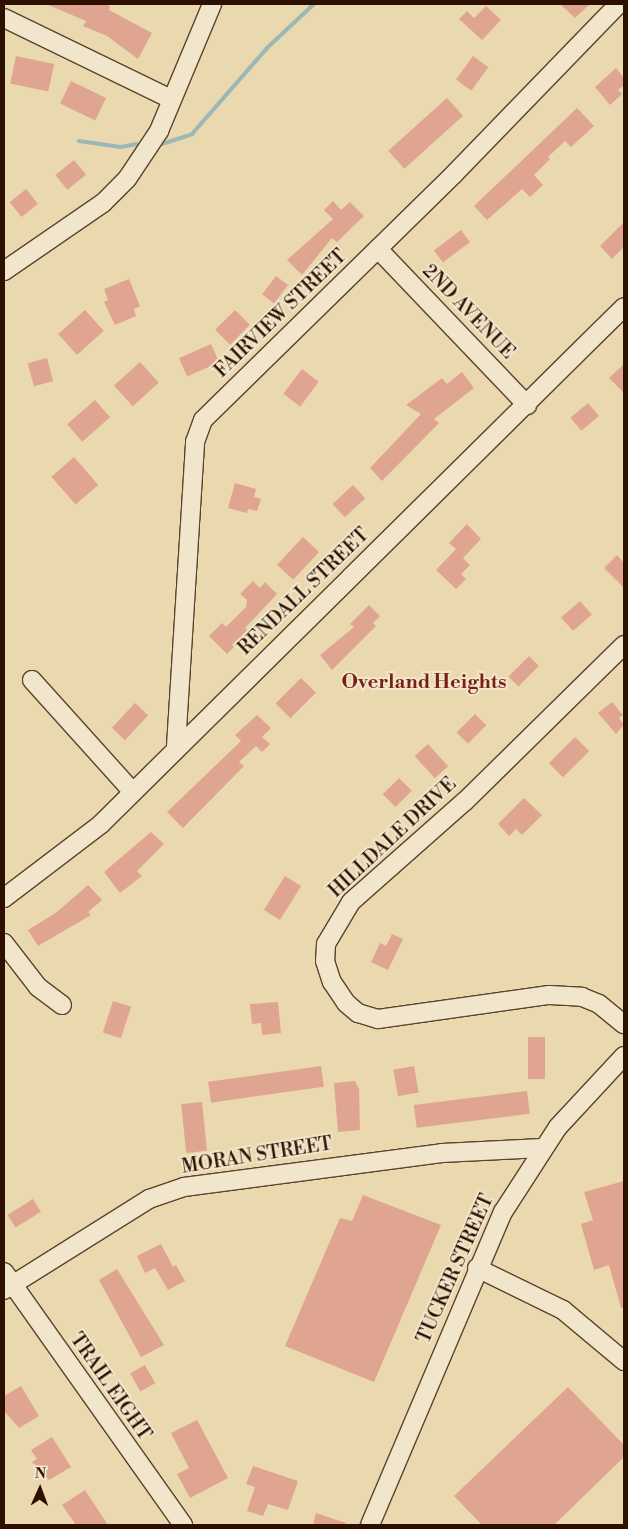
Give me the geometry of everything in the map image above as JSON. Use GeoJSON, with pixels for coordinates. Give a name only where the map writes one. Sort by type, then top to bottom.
{"type":"FeatureCollection","features":[{"type":"Feature","properties":{"kind":"street"},"geometry":{"type":"LineString","coordinates":[[4,271],[118,190],[159,131],[212,4]]}},
{"type":"Feature","properties":{"kind":"street","name":"FAIRVIEW STREET"},"geometry":{"type":"LineString","coordinates":[[176,746],[198,430],[203,420],[378,249],[619,4]]}},
{"type":"Feature","properties":{"kind":"street"},"geometry":{"type":"LineString","coordinates":[[4,18],[171,99]]}},
{"type":"Feature","properties":{"kind":"street","name":"2ND AVENUE"},"geometry":{"type":"LineString","coordinates":[[378,249],[527,405]]}},
{"type":"Feature","properties":{"kind":"street","name":"RENDALL STREET"},"geometry":{"type":"LineString","coordinates":[[4,898],[73,847],[527,405],[624,307]]}},
{"type":"Feature","properties":{"kind":"street","name":"HILLDALE DRIVE"},"geometry":{"type":"LineString","coordinates":[[624,645],[464,801],[351,902],[326,944],[325,961],[332,982],[346,1003],[358,1013],[378,1019],[549,995],[582,997],[599,1004],[624,1024]]}},
{"type":"Feature","properties":{"kind":"street"},"geometry":{"type":"LineString","coordinates":[[32,680],[131,790]]}},
{"type":"Feature","properties":{"kind":"street"},"geometry":{"type":"LineString","coordinates":[[4,943],[38,987],[62,1005]]}},
{"type":"Feature","properties":{"kind":"street","name":"TUCKER STREET"},"geometry":{"type":"LineString","coordinates":[[370,1525],[477,1268],[503,1212],[542,1148],[589,1090],[624,1056]]}},
{"type":"Feature","properties":{"kind":"street","name":"MORAN STREET"},"geometry":{"type":"LineString","coordinates":[[6,1282],[149,1199],[184,1187],[442,1153],[542,1148]]}},
{"type":"Feature","properties":{"kind":"street"},"geometry":{"type":"LineString","coordinates":[[477,1268],[563,1310],[624,1362]]}},
{"type":"Feature","properties":{"kind":"street","name":"TRAIL EIGHT"},"geometry":{"type":"LineString","coordinates":[[6,1282],[183,1525]]}},
{"type":"Feature","properties":{"kind":"building"},"geometry":{"type":"Polygon","coordinates":[[[46,4],[104,4],[110,6],[109,10],[152,33],[138,59],[107,36],[83,26],[86,21],[46,4]]]}},
{"type":"Feature","properties":{"kind":"building"},"geometry":{"type":"Polygon","coordinates":[[[560,4],[590,4],[575,18],[560,4]]]}},
{"type":"Feature","properties":{"kind":"building"},"geometry":{"type":"Polygon","coordinates":[[[486,6],[501,20],[482,40],[459,19],[467,11],[474,18],[486,6]]]}},
{"type":"Feature","properties":{"kind":"building"},"geometry":{"type":"Polygon","coordinates":[[[16,56],[54,64],[48,91],[10,83],[16,56]]]}},
{"type":"Feature","properties":{"kind":"building"},"geometry":{"type":"Polygon","coordinates":[[[473,56],[488,67],[471,91],[456,79],[473,56]]]}},
{"type":"Feature","properties":{"kind":"building"},"geometry":{"type":"Polygon","coordinates":[[[616,68],[624,78],[624,85],[618,90],[622,94],[610,105],[595,87],[616,68]]]}},
{"type":"Feature","properties":{"kind":"building"},"geometry":{"type":"Polygon","coordinates":[[[71,81],[106,98],[95,121],[60,103],[71,81]]]}},
{"type":"Feature","properties":{"kind":"building"},"geometry":{"type":"Polygon","coordinates":[[[447,98],[463,116],[404,169],[388,151],[447,98]]]}},
{"type":"Feature","properties":{"kind":"building"},"geometry":{"type":"Polygon","coordinates":[[[577,108],[594,126],[571,147],[565,141],[548,157],[550,159],[534,175],[543,185],[530,197],[522,189],[487,220],[474,206],[577,108]]]}},
{"type":"Feature","properties":{"kind":"building"},"geometry":{"type":"Polygon","coordinates":[[[74,160],[86,175],[67,190],[55,175],[74,160]]]}},
{"type":"Feature","properties":{"kind":"building"},"geometry":{"type":"Polygon","coordinates":[[[26,189],[38,204],[22,217],[10,202],[26,189]]]}},
{"type":"Feature","properties":{"kind":"building"},"geometry":{"type":"Polygon","coordinates":[[[333,201],[341,210],[350,202],[364,216],[337,242],[332,238],[302,275],[287,260],[333,219],[324,210],[333,201]]]}},
{"type":"Feature","properties":{"kind":"building"},"geometry":{"type":"Polygon","coordinates":[[[624,222],[624,247],[612,259],[600,246],[624,222]]]}},
{"type":"Feature","properties":{"kind":"building"},"geometry":{"type":"Polygon","coordinates":[[[461,230],[470,242],[443,262],[434,250],[461,230]]]}},
{"type":"Feature","properties":{"kind":"building"},"geometry":{"type":"Polygon","coordinates":[[[276,276],[288,285],[274,303],[262,294],[276,276]]]}},
{"type":"Feature","properties":{"kind":"building"},"geometry":{"type":"Polygon","coordinates":[[[129,279],[140,306],[134,309],[136,316],[115,325],[104,302],[108,300],[104,289],[129,279]]]}},
{"type":"Feature","properties":{"kind":"building"},"geometry":{"type":"Polygon","coordinates":[[[85,310],[104,331],[77,355],[58,334],[85,310]]]}},
{"type":"Feature","properties":{"kind":"building"},"geometry":{"type":"Polygon","coordinates":[[[235,310],[250,325],[230,345],[215,330],[235,310]]]}},
{"type":"Feature","properties":{"kind":"building"},"geometry":{"type":"Polygon","coordinates":[[[211,344],[219,362],[187,377],[179,358],[211,344]]]}},
{"type":"Feature","properties":{"kind":"building"},"geometry":{"type":"Polygon","coordinates":[[[47,358],[53,381],[34,386],[28,363],[47,358]]]}},
{"type":"Feature","properties":{"kind":"building"},"geometry":{"type":"Polygon","coordinates":[[[140,362],[159,383],[133,406],[114,385],[140,362]]]}},
{"type":"Feature","properties":{"kind":"building"},"geometry":{"type":"Polygon","coordinates":[[[624,364],[624,393],[609,378],[624,364]]]}},
{"type":"Feature","properties":{"kind":"building"},"geometry":{"type":"Polygon","coordinates":[[[302,369],[319,382],[300,406],[283,394],[302,369]]]}},
{"type":"Feature","properties":{"kind":"building"},"geometry":{"type":"Polygon","coordinates":[[[462,372],[474,388],[434,419],[439,423],[382,481],[370,468],[421,414],[406,405],[442,378],[447,384],[462,372]]]}},
{"type":"Feature","properties":{"kind":"building"},"geometry":{"type":"Polygon","coordinates":[[[95,400],[110,417],[82,442],[67,424],[95,400]]]}},
{"type":"Feature","properties":{"kind":"building"},"geometry":{"type":"Polygon","coordinates":[[[588,403],[599,416],[581,431],[570,418],[588,403]]]}},
{"type":"Feature","properties":{"kind":"building"},"geometry":{"type":"Polygon","coordinates":[[[74,457],[98,485],[76,505],[51,477],[74,457]]]}},
{"type":"Feature","properties":{"kind":"building"},"geometry":{"type":"Polygon","coordinates":[[[235,483],[256,489],[254,497],[261,499],[257,511],[248,509],[247,513],[228,508],[235,483]]]}},
{"type":"Feature","properties":{"kind":"building"},"geometry":{"type":"Polygon","coordinates":[[[353,485],[365,498],[345,517],[333,504],[353,485]]]}},
{"type":"Feature","properties":{"kind":"building"},"geometry":{"type":"Polygon","coordinates":[[[467,524],[481,539],[463,558],[470,565],[461,574],[466,579],[456,589],[436,570],[456,549],[449,543],[467,524]]]}},
{"type":"Feature","properties":{"kind":"building"},"geometry":{"type":"Polygon","coordinates":[[[303,537],[319,552],[293,580],[277,565],[303,537]]]}},
{"type":"Feature","properties":{"kind":"building"},"geometry":{"type":"Polygon","coordinates":[[[617,555],[624,563],[624,588],[604,568],[617,555]]]}},
{"type":"Feature","properties":{"kind":"building"},"geometry":{"type":"Polygon","coordinates":[[[253,581],[260,588],[265,582],[277,594],[245,628],[249,632],[227,654],[209,636],[222,623],[226,627],[246,607],[247,600],[240,594],[253,581]]]}},
{"type":"Feature","properties":{"kind":"building"},"geometry":{"type":"Polygon","coordinates":[[[580,601],[592,615],[573,631],[561,617],[580,601]]]}},
{"type":"Feature","properties":{"kind":"building"},"geometry":{"type":"Polygon","coordinates":[[[369,605],[380,616],[373,623],[376,626],[332,670],[320,655],[354,627],[350,624],[369,605]]]}},
{"type":"Feature","properties":{"kind":"building"},"geometry":{"type":"Polygon","coordinates":[[[529,656],[539,666],[518,686],[508,677],[529,656]]]}},
{"type":"Feature","properties":{"kind":"building"},"geometry":{"type":"Polygon","coordinates":[[[301,678],[316,693],[290,718],[276,703],[301,678]]]}},
{"type":"Feature","properties":{"kind":"building"},"geometry":{"type":"Polygon","coordinates":[[[612,702],[623,715],[619,718],[624,725],[616,734],[598,713],[612,702]]]}},
{"type":"Feature","properties":{"kind":"building"},"geometry":{"type":"Polygon","coordinates":[[[135,703],[148,715],[125,740],[112,728],[135,703]]]}},
{"type":"Feature","properties":{"kind":"building"},"geometry":{"type":"Polygon","coordinates":[[[475,714],[486,725],[468,744],[457,732],[475,714]]]}},
{"type":"Feature","properties":{"kind":"building"},"geometry":{"type":"Polygon","coordinates":[[[257,715],[271,728],[262,737],[270,744],[262,752],[256,746],[239,762],[244,766],[183,828],[167,812],[241,741],[235,735],[257,715]]]}},
{"type":"Feature","properties":{"kind":"building"},"geometry":{"type":"Polygon","coordinates":[[[575,737],[589,751],[563,777],[549,763],[575,737]]]}},
{"type":"Feature","properties":{"kind":"building"},"geometry":{"type":"Polygon","coordinates":[[[428,744],[448,766],[435,778],[415,756],[428,744]]]}},
{"type":"Feature","properties":{"kind":"building"},"geometry":{"type":"Polygon","coordinates":[[[399,778],[412,791],[395,807],[383,794],[399,778]]]}},
{"type":"Feature","properties":{"kind":"building"},"geometry":{"type":"Polygon","coordinates":[[[524,798],[542,815],[522,835],[516,829],[509,836],[498,824],[524,798]]]}},
{"type":"Feature","properties":{"kind":"building"},"geometry":{"type":"Polygon","coordinates":[[[151,832],[164,844],[137,871],[142,876],[120,893],[104,872],[151,832]]]}},
{"type":"Feature","properties":{"kind":"building"},"geometry":{"type":"Polygon","coordinates":[[[285,876],[301,886],[280,920],[264,910],[285,876]]]}},
{"type":"Feature","properties":{"kind":"building"},"geometry":{"type":"Polygon","coordinates":[[[88,885],[102,900],[88,912],[91,915],[38,946],[28,930],[57,912],[88,885]]]}},
{"type":"Feature","properties":{"kind":"building"},"geometry":{"type":"Polygon","coordinates":[[[392,934],[403,939],[388,970],[371,962],[380,943],[386,946],[392,934]]]}},
{"type":"Feature","properties":{"kind":"building"},"geometry":{"type":"Polygon","coordinates":[[[113,1001],[131,1007],[121,1038],[103,1032],[113,1001]]]}},
{"type":"Feature","properties":{"kind":"building"},"geometry":{"type":"Polygon","coordinates":[[[278,1002],[281,1033],[262,1035],[261,1023],[252,1024],[250,1004],[278,1002]]]}},
{"type":"Feature","properties":{"kind":"building"},"geometry":{"type":"Polygon","coordinates":[[[528,1037],[545,1037],[545,1079],[528,1079],[528,1037]]]}},
{"type":"Feature","properties":{"kind":"building"},"geometry":{"type":"Polygon","coordinates":[[[321,1066],[324,1087],[211,1103],[208,1082],[321,1066]]]}},
{"type":"Feature","properties":{"kind":"building"},"geometry":{"type":"Polygon","coordinates":[[[414,1066],[419,1093],[398,1096],[393,1070],[414,1066]]]}},
{"type":"Feature","properties":{"kind":"building"},"geometry":{"type":"Polygon","coordinates":[[[355,1081],[359,1089],[360,1130],[338,1132],[334,1083],[355,1081]]]}},
{"type":"Feature","properties":{"kind":"building"},"geometry":{"type":"Polygon","coordinates":[[[527,1091],[530,1114],[417,1128],[414,1105],[527,1091]]]}},
{"type":"Feature","properties":{"kind":"building"},"geometry":{"type":"Polygon","coordinates":[[[202,1102],[207,1151],[186,1153],[181,1104],[202,1102]]]}},
{"type":"Feature","properties":{"kind":"building"},"geometry":{"type":"Polygon","coordinates":[[[624,1181],[624,1307],[621,1308],[609,1265],[594,1270],[581,1224],[593,1220],[584,1192],[624,1181]]]}},
{"type":"Feature","properties":{"kind":"building"},"geometry":{"type":"Polygon","coordinates":[[[363,1195],[441,1225],[374,1382],[285,1346],[340,1218],[352,1221],[363,1195]]]}},
{"type":"Feature","properties":{"kind":"building"},"geometry":{"type":"Polygon","coordinates":[[[33,1199],[41,1212],[16,1228],[8,1215],[33,1199]]]}},
{"type":"Feature","properties":{"kind":"building"},"geometry":{"type":"Polygon","coordinates":[[[161,1244],[173,1267],[176,1265],[185,1281],[168,1290],[155,1268],[145,1273],[137,1256],[161,1244]]]}},
{"type":"Feature","properties":{"kind":"building"},"geometry":{"type":"Polygon","coordinates":[[[117,1269],[164,1345],[141,1357],[99,1280],[117,1269]]]}},
{"type":"Feature","properties":{"kind":"building"},"geometry":{"type":"Polygon","coordinates":[[[145,1365],[155,1383],[140,1392],[130,1373],[145,1365]]]}},
{"type":"Feature","properties":{"kind":"building"},"geometry":{"type":"Polygon","coordinates":[[[21,1386],[39,1416],[19,1428],[4,1411],[4,1396],[21,1386]]]}},
{"type":"Feature","properties":{"kind":"building"},"geometry":{"type":"Polygon","coordinates":[[[568,1387],[624,1445],[624,1457],[554,1525],[482,1525],[454,1496],[568,1387]]]}},
{"type":"Feature","properties":{"kind":"building"},"geometry":{"type":"Polygon","coordinates":[[[197,1420],[228,1478],[190,1498],[177,1474],[189,1468],[171,1433],[197,1420]]]}},
{"type":"Feature","properties":{"kind":"building"},"geometry":{"type":"Polygon","coordinates":[[[52,1437],[71,1467],[49,1480],[32,1462],[37,1459],[31,1450],[52,1437]]]}},
{"type":"Feature","properties":{"kind":"building"},"geometry":{"type":"Polygon","coordinates":[[[253,1466],[298,1481],[288,1510],[268,1504],[263,1516],[247,1511],[255,1487],[246,1484],[253,1466]]]}},
{"type":"Feature","properties":{"kind":"building"},"geometry":{"type":"Polygon","coordinates":[[[85,1490],[108,1525],[76,1525],[62,1505],[85,1490]]]}},
{"type":"Feature","properties":{"kind":"building"},"geometry":{"type":"Polygon","coordinates":[[[316,1513],[346,1523],[346,1525],[313,1525],[316,1513]]]}},
{"type":"Feature","properties":{"kind":"waterway"},"geometry":{"type":"LineString","coordinates":[[162,144],[192,134],[267,48],[314,4]]}},
{"type":"Feature","properties":{"kind":"waterway"},"geometry":{"type":"LineString","coordinates":[[79,141],[121,147],[137,144]]}},
{"type":"Feature","properties":{"kind":"district","name":"Overland Heights"},"geometry":{"type":"Point","coordinates":[424,682]}}]}
